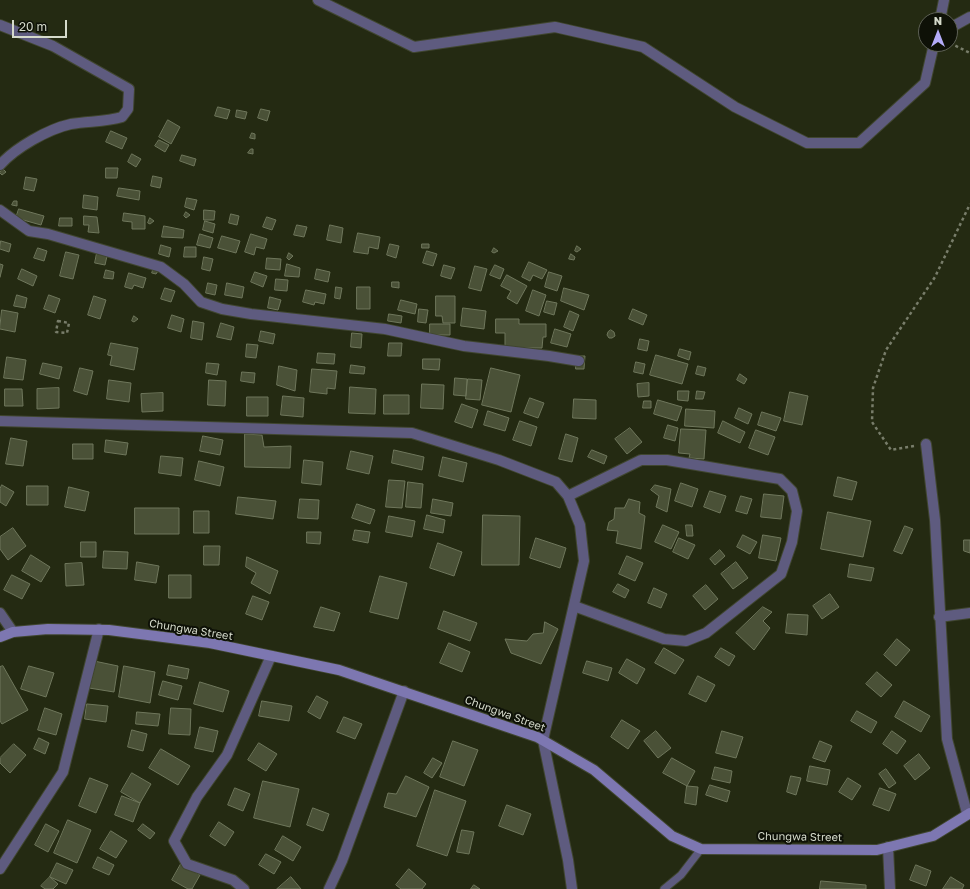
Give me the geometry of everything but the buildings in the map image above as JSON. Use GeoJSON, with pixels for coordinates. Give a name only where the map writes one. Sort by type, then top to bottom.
{"type":"FeatureCollection","features":[{"type":"Feature","properties":{"kind":"street"},"geometry":{"type":"LineString","coordinates":[[318,0],[414,47],[555,27],[643,47],[735,107],[807,143],[859,143],[925,83],[932,52]]}},
{"type":"Feature","properties":{"kind":"street"},"geometry":{"type":"LineString","coordinates":[[942,12],[944,0]]}},
{"type":"Feature","properties":{"kind":"street"},"geometry":{"type":"LineString","coordinates":[[958,24],[970,17]]}},
{"type":"Feature","properties":{"kind":"street"},"geometry":{"type":"LineString","coordinates":[[0,25],[53,46],[129,89],[128,110],[122,117],[70,124],[35,139],[5,159],[0,165]]}},
{"type":"Feature","properties":{"kind":"street"},"geometry":{"type":"LineString","coordinates":[[0,210],[29,231],[62,238],[161,267],[184,284],[201,302],[222,309],[251,314],[385,330],[464,346],[579,361]]}},
{"type":"Feature","properties":{"kind":"street"},"geometry":{"type":"LineString","coordinates":[[0,421],[412,433],[499,460],[556,482],[568,496],[580,525],[584,561],[542,740],[568,860],[572,889]]}},
{"type":"Feature","properties":{"kind":"street"},"geometry":{"type":"LineString","coordinates":[[926,444],[935,520],[939,617],[947,739],[969,813]]}},
{"type":"Feature","properties":{"kind":"street"},"geometry":{"type":"LineString","coordinates":[[568,496],[641,460],[667,460],[780,479],[792,491],[797,510],[792,542],[781,574],[706,633],[686,641],[664,639],[574,606]]}},
{"type":"Feature","properties":{"kind":"street"},"geometry":{"type":"LineString","coordinates":[[0,613],[13,632]]}},
{"type":"Feature","properties":{"kind":"street"},"geometry":{"type":"LineString","coordinates":[[939,617],[970,613]]}},
{"type":"Feature","properties":{"kind":"street","name":"Chungwa Street"},"geometry":{"type":"LineString","coordinates":[[0,638],[13,632],[48,629],[100,629],[210,643],[339,670],[404,691],[542,740],[594,770],[672,836],[701,849],[877,850],[933,836],[969,813]]}},
{"type":"Feature","properties":{"kind":"street"},"geometry":{"type":"LineString","coordinates":[[0,869],[63,772],[100,629]]}},
{"type":"Feature","properties":{"kind":"street"},"geometry":{"type":"LineString","coordinates":[[244,889],[233,880],[187,864],[174,841],[197,797],[227,755],[271,656]]}},
{"type":"Feature","properties":{"kind":"street"},"geometry":{"type":"LineString","coordinates":[[329,889],[342,861],[404,691]]}},
{"type":"Feature","properties":{"kind":"street"},"geometry":{"type":"LineString","coordinates":[[888,847],[890,889]]}},
{"type":"Feature","properties":{"kind":"lane"},"geometry":{"type":"LineString","coordinates":[[664,889],[681,875],[701,849]]}},
{"type":"Feature","properties":{"kind":"path"},"geometry":{"type":"LineString","coordinates":[[958,47],[970,53]]}},
{"type":"Feature","properties":{"kind":"path"},"geometry":{"type":"LineString","coordinates":[[926,444],[891,450],[872,422],[873,388],[886,350],[935,277],[970,204]]}},
{"type":"Feature","properties":{"kind":"path"},"geometry":{"type":"LineString","coordinates":[[58,321],[69,323],[67,334],[56,332],[58,321]]}}]}
